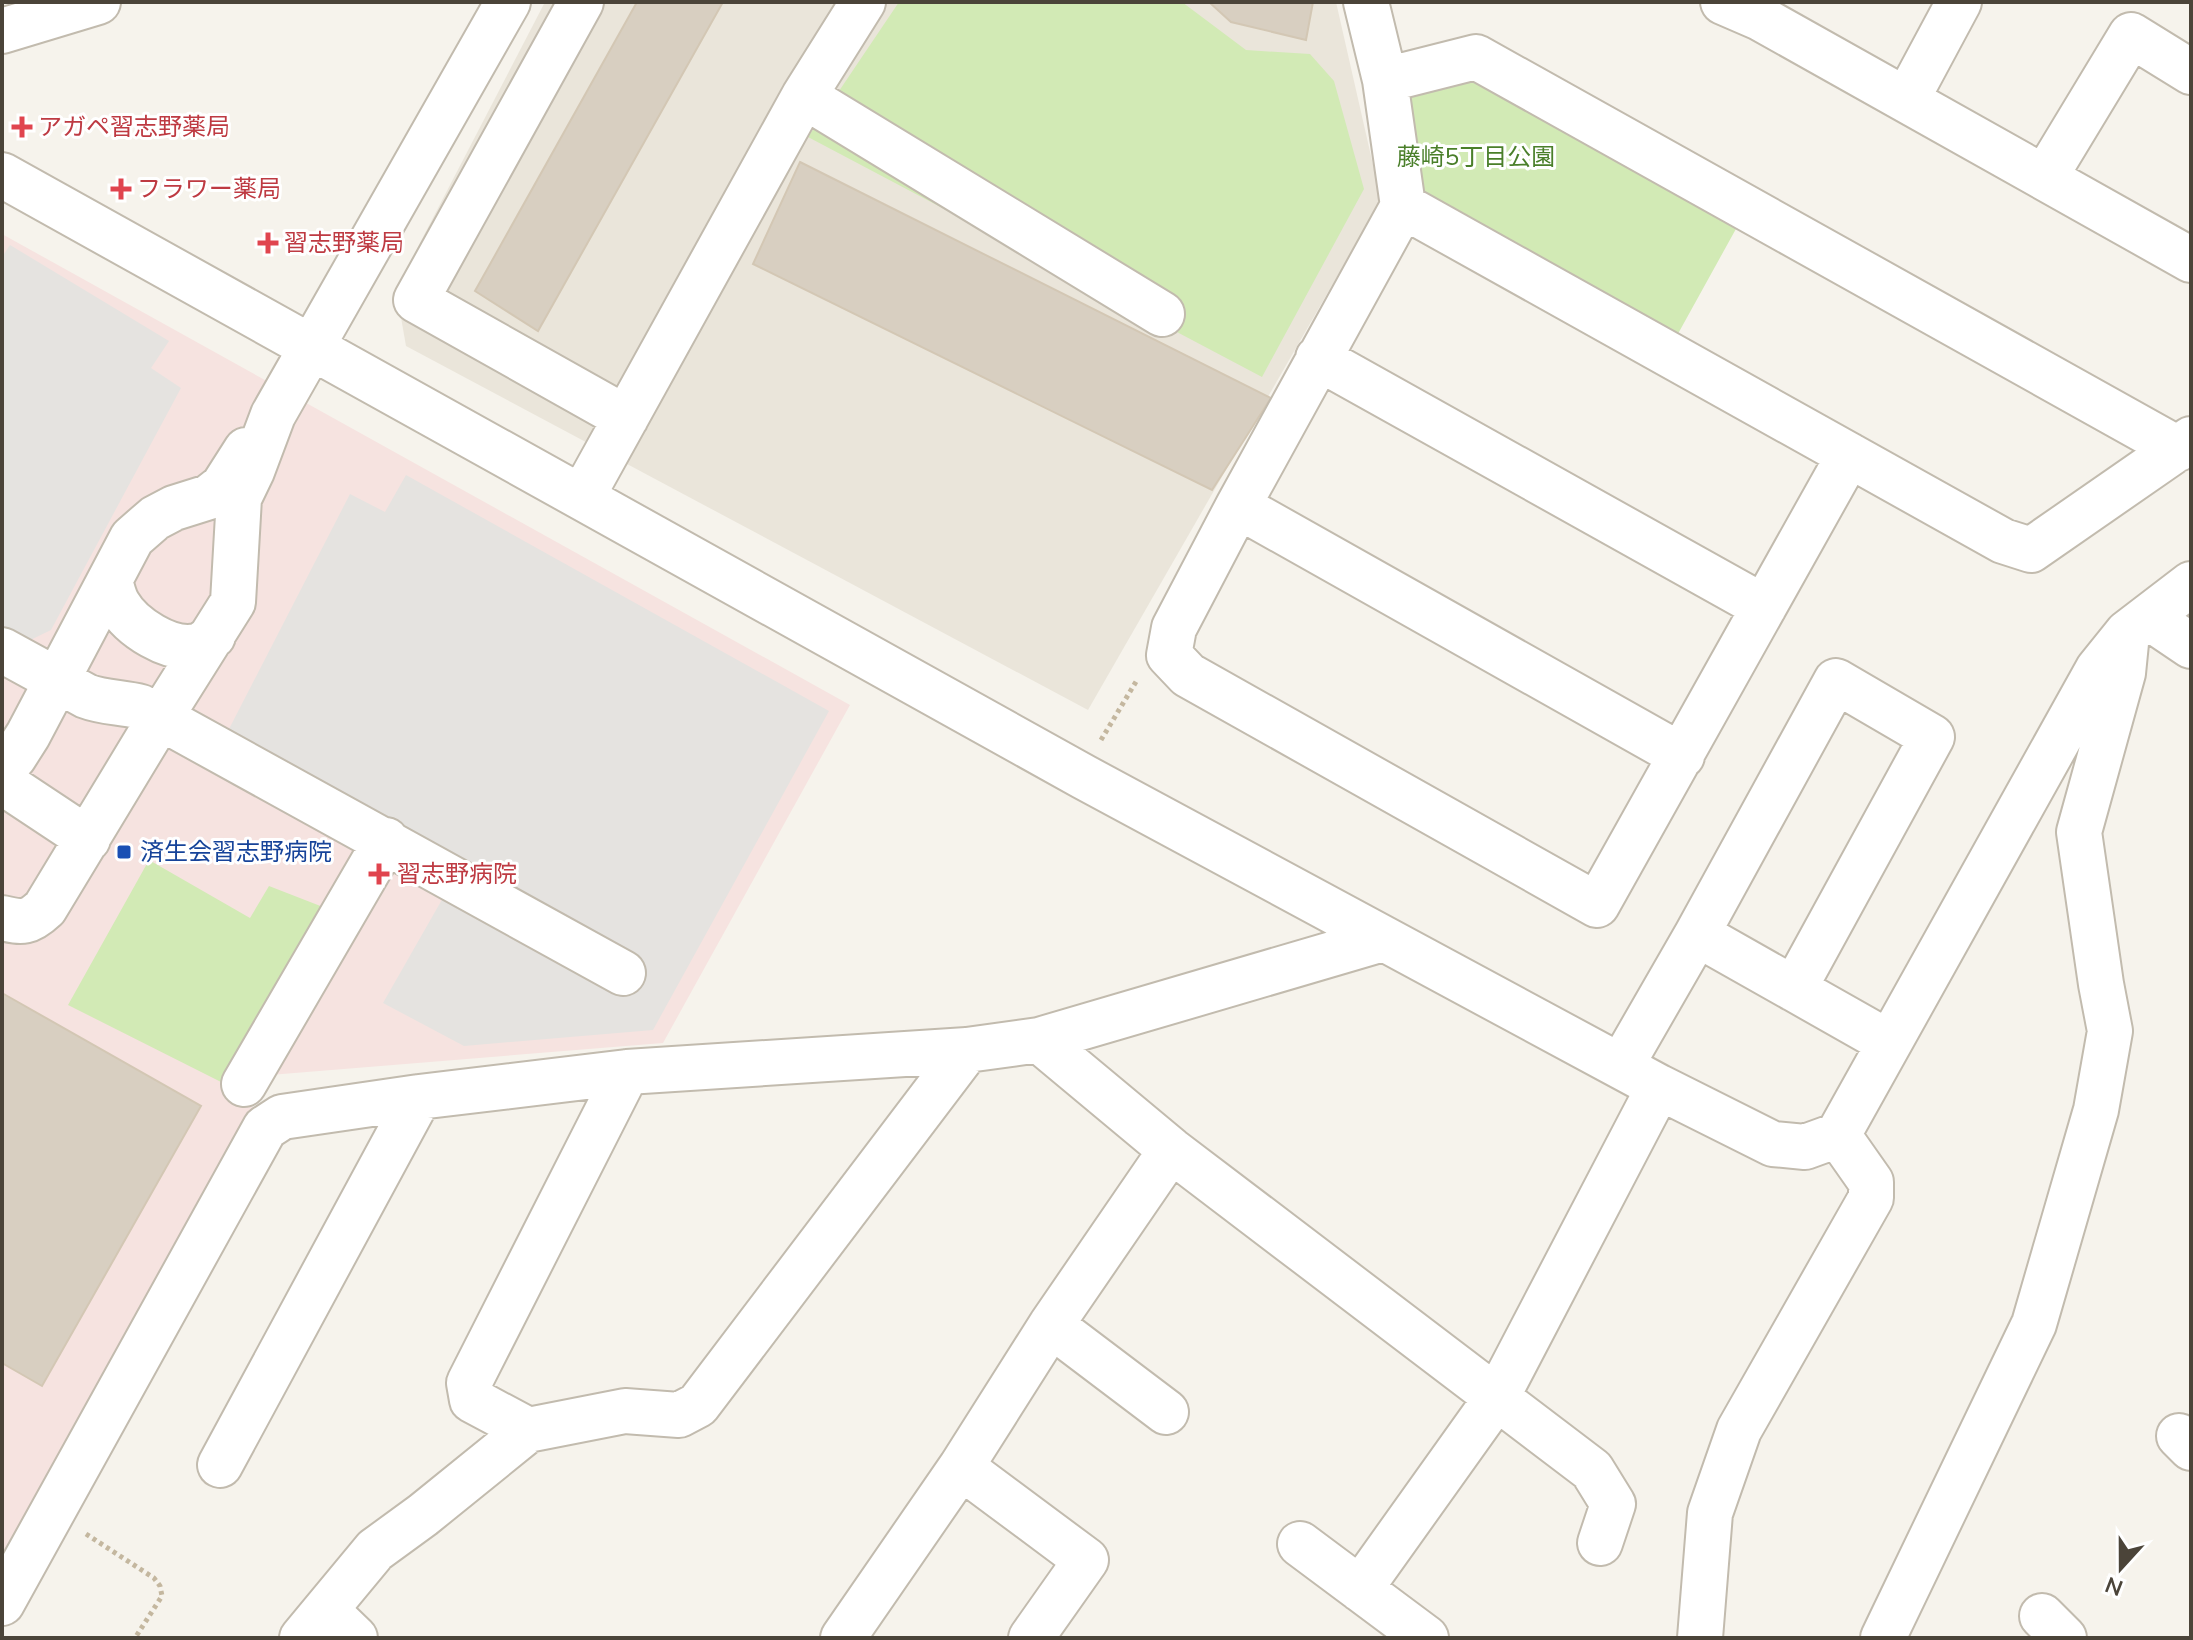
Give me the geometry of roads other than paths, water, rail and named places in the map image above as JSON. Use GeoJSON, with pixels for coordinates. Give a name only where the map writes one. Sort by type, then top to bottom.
{"type":"FeatureCollection","features":[{"type":"Feature","properties":{"kind":"street"},"geometry":{"type":"LineString","coordinates":[[2,31],[98,2]]}},
{"type":"Feature","properties":{"kind":"street"},"geometry":{"type":"LineString","coordinates":[[2,918],[32,920],[45,908],[233,602],[239,498],[273,415],[508,2]]}},
{"type":"Feature","properties":{"kind":"street"},"geometry":{"type":"LineString","coordinates":[[581,2],[416,300],[626,418]]}},
{"type":"Feature","properties":{"kind":"street"},"geometry":{"type":"LineString","coordinates":[[582,497],[804,96],[863,2]]}},
{"type":"Feature","properties":{"kind":"street"},"geometry":{"type":"LineString","coordinates":[[1366,2],[1385,80],[1403,206],[1174,628],[1169,655],[1188,675],[1597,905],[1849,455]]}},
{"type":"Feature","properties":{"kind":"street"},"geometry":{"type":"LineString","coordinates":[[1907,99],[1959,2]]}},
{"type":"Feature","properties":{"kind":"street"},"geometry":{"type":"LineString","coordinates":[[1751,7],[2191,260]]}},
{"type":"Feature","properties":{"kind":"street"},"geometry":{"type":"LineString","coordinates":[[2045,177],[2131,35],[2191,72]]}},
{"type":"Feature","properties":{"kind":"street"},"geometry":{"type":"LineString","coordinates":[[1385,80],[1476,57],[2184,444],[2031,550],[2003,541],[1403,206]]}},
{"type":"Feature","properties":{"kind":"street"},"geometry":{"type":"LineString","coordinates":[[804,96],[1162,314]]}},
{"type":"Feature","properties":{"kind":"street"},"geometry":{"type":"LineString","coordinates":[[2,175],[1084,777],[1659,1087],[1773,1144],[1805,1147],[1838,1135],[2098,669],[2138,625],[2191,584]]}},
{"type":"Feature","properties":{"kind":"street"},"geometry":{"type":"LineString","coordinates":[[2,768],[21,746],[132,538],[155,518],[174,508],[209,497],[223,486],[272,414],[312,347]]}},
{"type":"Feature","properties":{"kind":"street"},"geometry":{"type":"LineString","coordinates":[[1318,358],[1764,607]]}},
{"type":"Feature","properties":{"kind":"street"},"geometry":{"type":"LineString","coordinates":[[1238,506],[1682,756]]}},
{"type":"Feature","properties":{"kind":"street"},"geometry":{"type":"LineString","coordinates":[[110,580],[117,603],[141,630],[160,640],[180,645],[198,646],[213,636]]}},
{"type":"Feature","properties":{"kind":"street"},"geometry":{"type":"LineString","coordinates":[[2138,625],[2191,646]]}},
{"type":"Feature","properties":{"kind":"street"},"geometry":{"type":"LineString","coordinates":[[1883,1638],[2034,1324],[2096,1110],[2110,1031],[2079,832],[2138,625]]}},
{"type":"Feature","properties":{"kind":"street"},"geometry":{"type":"LineString","coordinates":[[2,650],[99,701],[125,702],[141,707],[623,973]]}},
{"type":"Feature","properties":{"kind":"street"},"geometry":{"type":"LineString","coordinates":[[1621,1066],[1836,681],[1932,737],[1794,989]]}},
{"type":"Feature","properties":{"kind":"street"},"geometry":{"type":"LineString","coordinates":[[2,782],[88,839]]}},
{"type":"Feature","properties":{"kind":"street"},"geometry":{"type":"LineString","coordinates":[[244,1084],[386,840]]}},
{"type":"Feature","properties":{"kind":"street"},"geometry":{"type":"LineString","coordinates":[[1697,934],[1888,1042]]}},
{"type":"Feature","properties":{"kind":"street"},"geometry":{"type":"LineString","coordinates":[[2,1603],[265,1128],[282,1117],[627,1072],[967,1050],[1039,1040],[1383,939]]}},
{"type":"Feature","properties":{"kind":"street"},"geometry":{"type":"LineString","coordinates":[[1039,1040],[1171,1150],[1592,1470],[1613,1504],[1600,1543]]}},
{"type":"Feature","properties":{"kind":"street"},"geometry":{"type":"LineString","coordinates":[[328,1629],[375,1550],[528,1430],[625,1411],[679,1415],[698,1405],[967,1050]]}},
{"type":"Feature","properties":{"kind":"street"},"geometry":{"type":"LineString","coordinates":[[528,1430],[472,1400],[469,1383],[627,1072]]}},
{"type":"Feature","properties":{"kind":"street"},"geometry":{"type":"LineString","coordinates":[[1360,1589],[1497,1397],[1659,1087]]}},
{"type":"Feature","properties":{"kind":"street"},"geometry":{"type":"LineString","coordinates":[[220,1465],[419,1097]]}},
{"type":"Feature","properties":{"kind":"street"},"geometry":{"type":"LineString","coordinates":[[1700,1638],[1710,1513],[1739,1430],[1871,1198],[1871,1182],[1838,1135]]}},
{"type":"Feature","properties":{"kind":"street"},"geometry":{"type":"LineString","coordinates":[[843,1638],[961,1467],[1051,1325],[1171,1150]]}},
{"type":"Feature","properties":{"kind":"street"},"geometry":{"type":"LineString","coordinates":[[1051,1325],[1166,1412]]}},
{"type":"Feature","properties":{"kind":"street"},"geometry":{"type":"LineString","coordinates":[[961,1467],[1086,1560],[1031,1638]]}},
{"type":"Feature","properties":{"kind":"street"},"geometry":{"type":"LineString","coordinates":[[1300,1544],[1426,1638]]}},
{"type":"Feature","properties":{"kind":"place","name":"アガペ習志野薬局"},"geometry":{"type":"Point","coordinates":[22,127]}},
{"type":"Feature","properties":{"kind":"place","name":"フラワー薬局"},"geometry":{"type":"Point","coordinates":[121,189]}},
{"type":"Feature","properties":{"kind":"place","name":"習志野薬局"},"geometry":{"type":"Point","coordinates":[268,243]}},
{"type":"Feature","properties":{"kind":"place","name":"済生会習志野病院"},"geometry":{"type":"Point","coordinates":[124,852]}},
{"type":"Feature","properties":{"kind":"place","name":"習志野病院"},"geometry":{"type":"Point","coordinates":[379,874]}},
{"type":"Feature","properties":{"kind":"park label","name":"藤崎5丁目公園"},"geometry":{"type":"Point","coordinates":[1476,157]}}]}
